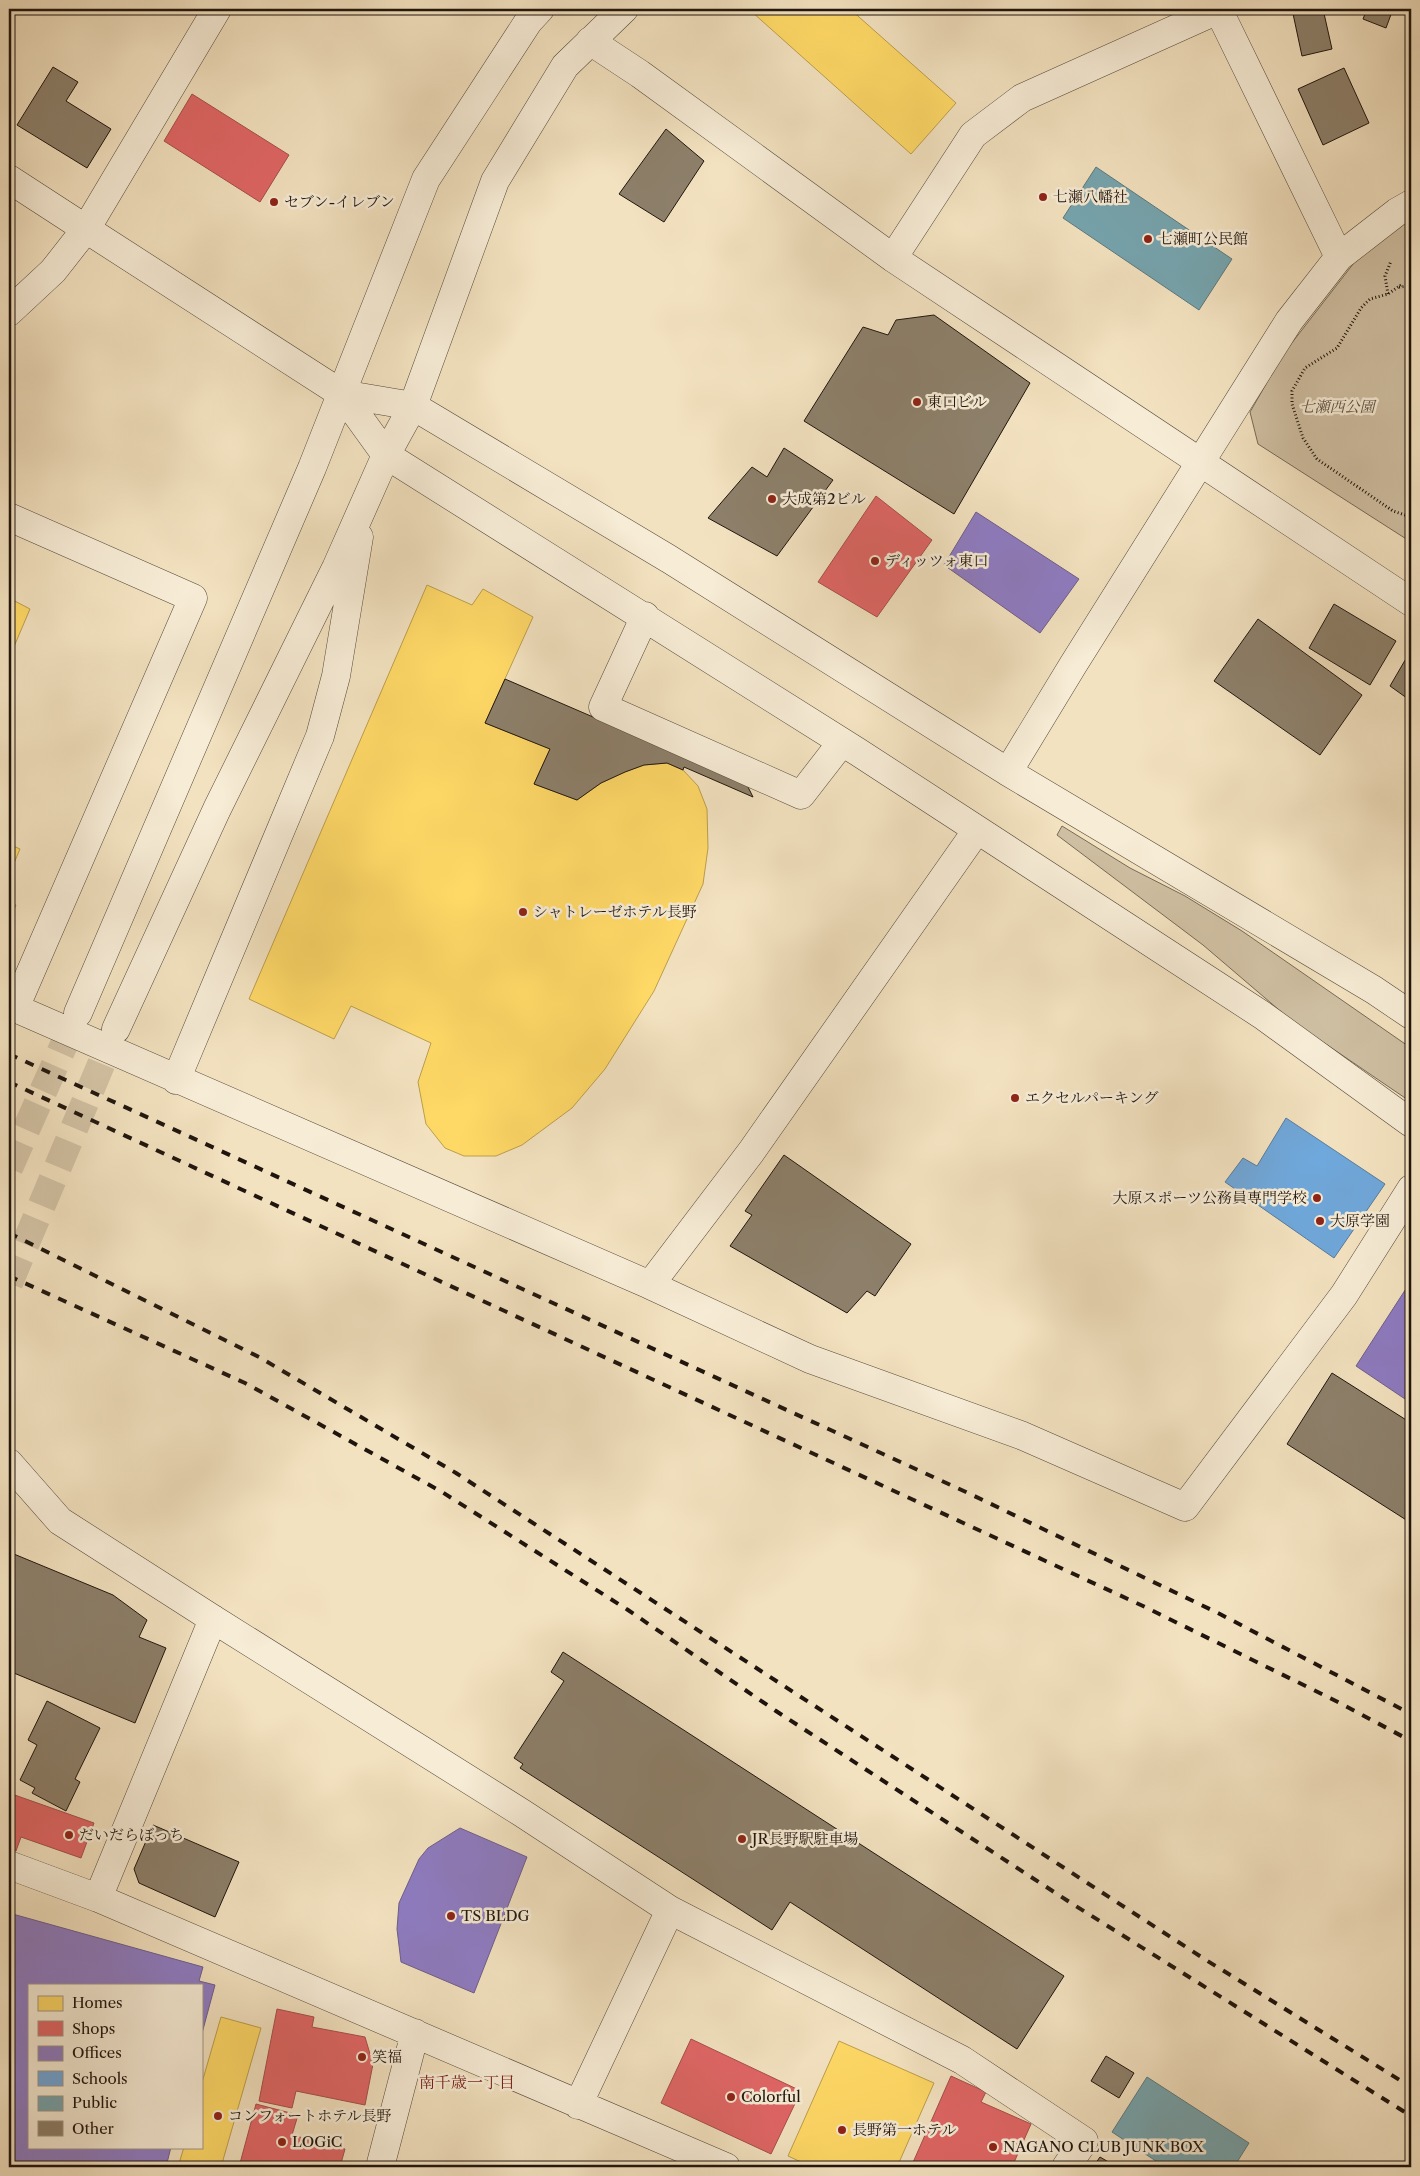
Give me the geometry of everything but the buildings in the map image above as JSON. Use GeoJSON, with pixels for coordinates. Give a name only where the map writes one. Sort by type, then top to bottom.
{"type":"FeatureCollection","features":[{"type":"Feature","properties":{"kind":"street"},"geometry":{"type":"LineString","coordinates":[[9,312],[53,271],[86,229],[217,9]]}},
{"type":"Feature","properties":{"kind":"street"},"geometry":{"type":"LineString","coordinates":[[116,1029],[217,809],[336,568],[386,455],[414,406],[495,181],[565,66],[624,9]]}},
{"type":"Feature","properties":{"kind":"street"},"geometry":{"type":"LineString","coordinates":[[893,258],[973,135],[1022,98],[1219,9],[1339,257]]}},
{"type":"Feature","properties":{"kind":"street"},"geometry":{"type":"LineString","coordinates":[[78,1012],[342,394],[426,180],[525,13]]}},
{"type":"Feature","properties":{"kind":"street"},"geometry":{"type":"LineString","coordinates":[[590,41],[640,74],[893,258],[1411,602]]}},
{"type":"Feature","properties":{"kind":"street"},"geometry":{"type":"LineString","coordinates":[[9,179],[342,394],[386,455],[842,742],[1262,1015],[1411,1123]]}},
{"type":"Feature","properties":{"kind":"street"},"geometry":{"type":"LineString","coordinates":[[1008,772],[1073,665],[1289,322],[1339,257],[1397,212],[1411,204]]}},
{"type":"Feature","properties":{"kind":"street"},"geometry":{"type":"LineString","coordinates":[[342,394],[414,406],[669,559],[1008,772],[1374,990],[1411,1015]]}},
{"type":"Feature","properties":{"kind":"street"},"geometry":{"type":"LineString","coordinates":[[176,1080],[320,736],[343,637],[356,569],[363,508]]}},
{"type":"Feature","properties":{"kind":"street"},"geometry":{"type":"LineString","coordinates":[[9,517],[193,598],[15,1008],[176,1080],[650,1285],[810,1359],[1023,1436],[1185,1507],[1344,1295],[1411,1189]]}},
{"type":"Feature","properties":{"kind":"street"},"geometry":{"type":"LineString","coordinates":[[644,616],[603,707],[801,795],[842,742]]}},
{"type":"Feature","properties":{"kind":"street"},"geometry":{"type":"LineString","coordinates":[[650,1285],[762,1137],[977,830]]}},
{"type":"Feature","properties":{"kind":"street"},"geometry":{"type":"LineString","coordinates":[[9,1463],[60,1521],[522,1813],[670,1910],[962,2060],[1084,2141],[1066,2167]]}},
{"type":"Feature","properties":{"kind":"street"},"geometry":{"type":"LineString","coordinates":[[98,1898],[213,1619]]}},
{"type":"Feature","properties":{"kind":"street"},"geometry":{"type":"LineString","coordinates":[[9,1865],[98,1898],[726,2167]]}},
{"type":"Feature","properties":{"kind":"street"},"geometry":{"type":"LineString","coordinates":[[578,2105],[670,1910]]}},
{"type":"Feature","properties":{"kind":"street"},"geometry":{"type":"LineString","coordinates":[[380,2167],[415,2034]]}},
{"type":"Feature","properties":{"kind":"path"},"geometry":{"type":"LineString","coordinates":[[1388,294],[1385,276],[1394,256]]}},
{"type":"Feature","properties":{"kind":"path"},"geometry":{"type":"LineString","coordinates":[[1411,286],[1399,286],[1388,294],[1370,299],[1361,308],[1336,348],[1305,368],[1292,391],[1292,404],[1303,438],[1317,459],[1393,511],[1411,517]]}},
{"type":"Feature","properties":{"kind":"green space","name":"七瀬西公園"},"geometry":{"type":"Polygon","coordinates":[[[1411,220],[1411,542],[1258,444],[1250,412],[1284,353],[1371,241],[1411,220]]]}},
{"type":"Feature","properties":{"kind":"green space"},"geometry":{"type":"Polygon","coordinates":[[[1062,826],[1130,868],[1185,896],[1242,931],[1411,1048],[1411,1102],[1292,1021],[1203,945],[1057,835],[1062,826]]]}},
{"type":"Feature","properties":{"kind":"tunnel"},"geometry":{"type":"LineString","coordinates":[[9,1168],[78,1013]]}},
{"type":"Feature","properties":{"kind":"tunnel"},"geometry":{"type":"LineString","coordinates":[[9,1283],[116,1029]]}},
{"type":"Feature","properties":{"kind":"railway"},"geometry":{"type":"LineString","coordinates":[[9,1054],[966,1492],[1218,1613],[1411,1714]]}},
{"type":"Feature","properties":{"kind":"railway"},"geometry":{"type":"LineString","coordinates":[[9,1082],[1143,1606],[1340,1703],[1411,1741]]}},
{"type":"Feature","properties":{"kind":"railway"},"geometry":{"type":"LineString","coordinates":[[9,1233],[259,1357],[456,1473],[1206,1960],[1411,2087]]}},
{"type":"Feature","properties":{"kind":"railway"},"geometry":{"type":"LineString","coordinates":[[9,1276],[245,1383],[442,1492],[628,1610],[776,1711],[1071,1903],[1411,2116]]}},
{"type":"Feature","properties":{"kind":"place","name":"七瀬八幡社"},"geometry":{"type":"Point","coordinates":[1043,197]}},
{"type":"Feature","properties":{"kind":"place","name":"セブン-イレブン"},"geometry":{"type":"Point","coordinates":[274,202]}},
{"type":"Feature","properties":{"kind":"place","name":"七瀬町公民館"},"geometry":{"type":"Point","coordinates":[1148,239]}},
{"type":"Feature","properties":{"kind":"place","name":"東口ビル"},"geometry":{"type":"Point","coordinates":[917,402]}},
{"type":"Feature","properties":{"kind":"place","name":"大成第2ビル"},"geometry":{"type":"Point","coordinates":[772,499]}},
{"type":"Feature","properties":{"kind":"place","name":"ディッツォ東口"},"geometry":{"type":"Point","coordinates":[875,561]}},
{"type":"Feature","properties":{"kind":"place","name":"シャトレーゼホテル長野"},"geometry":{"type":"Point","coordinates":[523,912]}},
{"type":"Feature","properties":{"kind":"place","name":"エクセルパーキング"},"geometry":{"type":"Point","coordinates":[1015,1098]}},
{"type":"Feature","properties":{"kind":"place","name":"大原スポーツ公務員専門学校"},"geometry":{"type":"Point","coordinates":[1317,1198]}},
{"type":"Feature","properties":{"kind":"place","name":"大原学園"},"geometry":{"type":"Point","coordinates":[1320,1221]}},
{"type":"Feature","properties":{"kind":"place","name":"だいだらぼっち"},"geometry":{"type":"Point","coordinates":[69,1835]}},
{"type":"Feature","properties":{"kind":"place","name":"JR長野駅駐車場"},"geometry":{"type":"Point","coordinates":[742,1839]}},
{"type":"Feature","properties":{"kind":"place","name":"TS BLDG"},"geometry":{"type":"Point","coordinates":[451,1916]}},
{"type":"Feature","properties":{"kind":"place","name":"笑福"},"geometry":{"type":"Point","coordinates":[362,2057]}},
{"type":"Feature","properties":{"kind":"place","name":"Colorful"},"geometry":{"type":"Point","coordinates":[731,2097]}},
{"type":"Feature","properties":{"kind":"place","name":"コンフォートホテル長野"},"geometry":{"type":"Point","coordinates":[218,2116]}},
{"type":"Feature","properties":{"kind":"place","name":"長野第一ホテル"},"geometry":{"type":"Point","coordinates":[842,2130]}},
{"type":"Feature","properties":{"kind":"place","name":"LOGiC"},"geometry":{"type":"Point","coordinates":[282,2142]}},
{"type":"Feature","properties":{"kind":"place","name":"NAGANO CLUB JUNK BOX"},"geometry":{"type":"Point","coordinates":[993,2147]}},
{"type":"Feature","properties":{"kind":"district","name":"南千歳一丁目"},"geometry":{"type":"Point","coordinates":[467,2082]}}]}
